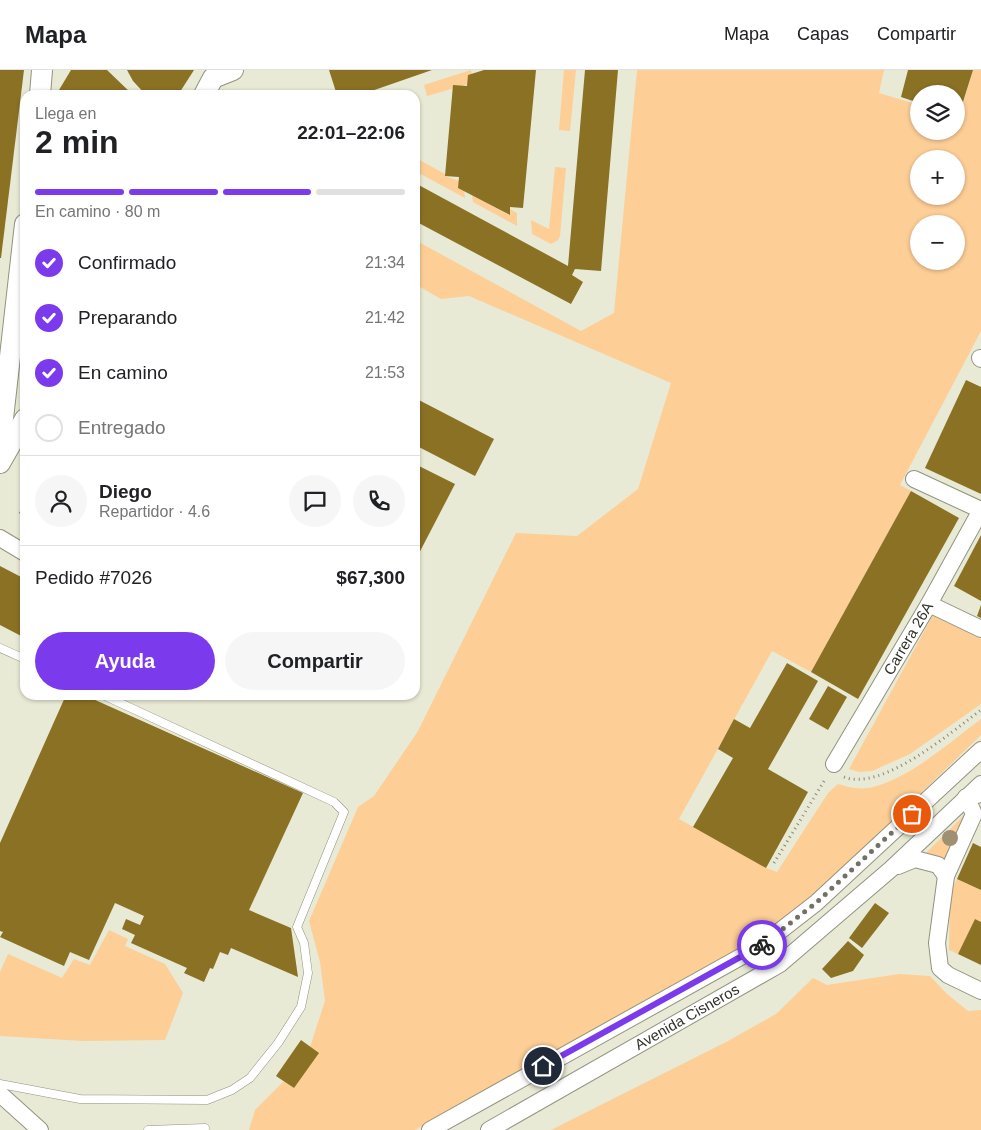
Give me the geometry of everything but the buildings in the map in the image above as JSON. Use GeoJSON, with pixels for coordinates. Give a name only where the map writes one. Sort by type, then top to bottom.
{"type":"FeatureCollection","features":[{"type":"Feature","properties":{"kind":"street"},"geometry":{"type":"LineString","coordinates":[[40,90],[42,70]]}},
{"type":"Feature","properties":{"kind":"street"},"geometry":{"type":"LineString","coordinates":[[206,90],[212,74],[233,70]]}},
{"type":"Feature","properties":{"kind":"street"},"geometry":{"type":"LineString","coordinates":[[0,445],[20,268]]}},
{"type":"Feature","properties":{"kind":"street"},"geometry":{"type":"LineString","coordinates":[[0,463],[20,428]]}},
{"type":"Feature","properties":{"kind":"street"},"geometry":{"type":"LineString","coordinates":[[914,479],[981,510]]}},
{"type":"Feature","properties":{"kind":"street","name":"Carrera 26A"},"geometry":{"type":"LineString","coordinates":[[834,764],[929,604],[981,510]]}},
{"type":"Feature","properties":{"kind":"street"},"geometry":{"type":"LineString","coordinates":[[0,538],[20,550]]}},
{"type":"Feature","properties":{"kind":"street"},"geometry":{"type":"LineString","coordinates":[[929,604],[981,629]]}},
{"type":"Feature","properties":{"kind":"street","name":"Avenida Cisneros"},"geometry":{"type":"LineString","coordinates":[[430,1130],[762,945],[816,903],[981,750]]}},
{"type":"Feature","properties":{"kind":"street","name":"Avenida Cisneros"},"geometry":{"type":"LineString","coordinates":[[489,1130],[780,964],[974,796],[981,784]]}},
{"type":"Feature","properties":{"kind":"street"},"geometry":{"type":"LineString","coordinates":[[974,796],[974,814],[946,876],[937,942],[940,968],[948,975],[981,991]]}},
{"type":"Feature","properties":{"kind":"street"},"geometry":{"type":"LineString","coordinates":[[891,869],[915,859],[938,865],[946,876]]}},
{"type":"Feature","properties":{"kind":"street"},"geometry":{"type":"LineString","coordinates":[[0,1094],[40,1130]]}},
{"type":"Feature","properties":{"kind":"lane"},"geometry":{"type":"LineString","coordinates":[[0,648],[20,657]]}},
{"type":"Feature","properties":{"kind":"lane"},"geometry":{"type":"LineString","coordinates":[[0,1084],[80,1099],[207,1100],[232,1090],[250,1078],[278,1043],[301,1007],[308,973],[304,943],[297,927],[344,812],[334,802],[114,700]]}},
{"type":"Feature","properties":{"kind":"lane"},"geometry":{"type":"LineString","coordinates":[[148,1130],[205,1128]]}},
{"type":"Feature","properties":{"kind":"path"},"geometry":{"type":"LineString","coordinates":[[834,764],[837,775],[844,778],[852,780],[871,779],[908,762],[981,710]]}},
{"type":"Feature","properties":{"kind":"path"},"geometry":{"type":"LineString","coordinates":[[774,863],[834,764]]}},
{"type":"Feature","properties":{"kind":"shaded area"},"geometry":{"type":"Polygon","coordinates":[[[471,70],[472,74],[468,75],[468,84],[427,96],[424,85],[471,70]]]}},
{"type":"Feature","properties":{"kind":"shaded area"},"geometry":{"type":"Polygon","coordinates":[[[564,70],[576,70],[570,131],[559,130],[564,70]]]}},
{"type":"Feature","properties":{"kind":"shaded area"},"geometry":{"type":"Polygon","coordinates":[[[637,70],[884,70],[879,93],[910,102],[910,140],[965,140],[965,97],[973,70],[981,70],[981,331],[900,485],[911,491],[811,672],[772,651],[679,819],[766,868],[777,872],[828,793],[838,784],[851,787],[873,787],[901,776],[915,768],[981,719],[981,735],[797,913],[719,962],[415,1130],[249,1130],[255,1110],[284,1081],[294,1088],[310,1047],[325,1001],[320,962],[309,921],[358,807],[374,796],[418,731],[516,533],[577,536],[638,489],[671,383],[469,296],[441,299],[420,287],[420,243],[581,331],[614,313],[637,70]]]}},
{"type":"Feature","properties":{"kind":"shaded area"},"geometry":{"type":"Polygon","coordinates":[[[420,160],[445,174],[445,176],[459,181],[464,190],[465,198],[420,174],[420,160]]]}},
{"type":"Feature","properties":{"kind":"shaded area"},"geometry":{"type":"Polygon","coordinates":[[[555,167],[566,168],[560,236],[558,240],[551,244],[532,234],[531,220],[549,229],[555,167]]]}},
{"type":"Feature","properties":{"kind":"shaded area"},"geometry":{"type":"Polygon","coordinates":[[[472,195],[509,215],[510,209],[517,213],[517,226],[473,202],[472,195]]]}},
{"type":"Feature","properties":{"kind":"shaded area"},"geometry":{"type":"Polygon","coordinates":[[[933,615],[981,639],[981,704],[910,754],[872,771],[859,772],[849,769],[933,615]]]}},
{"type":"Feature","properties":{"kind":"shaded area"},"geometry":{"type":"Polygon","coordinates":[[[964,815],[947,863],[941,857],[925,854],[964,815]]]}},
{"type":"Feature","properties":{"kind":"shaded area"},"geometry":{"type":"Polygon","coordinates":[[[957,879],[981,890],[981,922],[975,919],[958,954],[949,950],[950,892],[957,879]]]}},
{"type":"Feature","properties":{"kind":"shaded area"},"geometry":{"type":"Polygon","coordinates":[[[109,930],[128,939],[125,946],[165,964],[183,993],[165,1040],[83,1041],[0,1036],[0,972],[8,954],[62,978],[74,959],[90,965],[109,930]]]}},
{"type":"Feature","properties":{"kind":"shaded area"},"geometry":{"type":"Polygon","coordinates":[[[899,974],[930,976],[946,993],[968,1011],[981,1010],[981,1130],[551,1130],[728,1041],[776,1014],[813,978],[827,985],[899,974]]]}},
{"type":"Feature","properties":{"kind":"way so far"},"geometry":{"type":"LineString","coordinates":[[762,945],[816,903],[912,814]]}},
{"type":"Feature","properties":{"kind":"route"},"geometry":{"type":"LineString","coordinates":[[543,1066],[762,945]]}}]}
